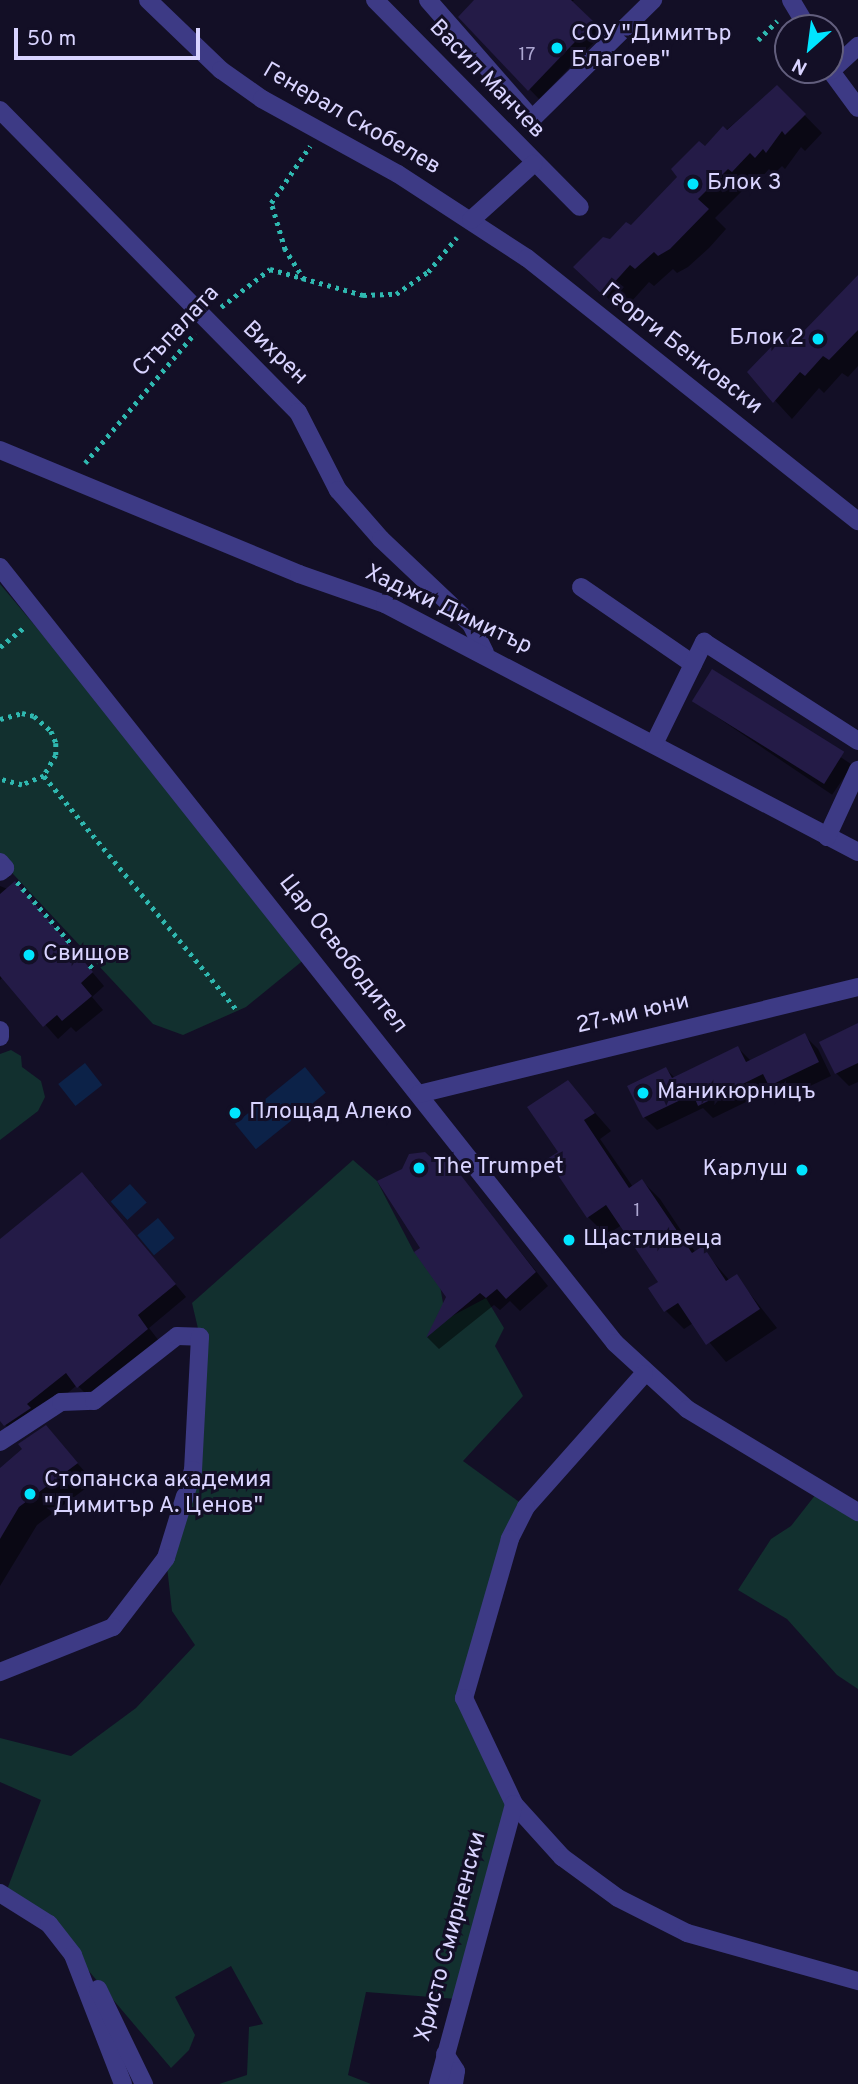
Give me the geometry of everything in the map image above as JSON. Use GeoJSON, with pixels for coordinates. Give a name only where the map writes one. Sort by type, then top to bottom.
{"type":"FeatureCollection","features":[{"type":"Feature","properties":{"kind":"street","name":"Генерал Скобелев"},"geometry":{"type":"LineString","coordinates":[[148,0],[221,70],[262,99],[320,130],[471,220]]}},
{"type":"Feature","properties":{"kind":"street","name":"Васил Манчев"},"geometry":{"type":"LineString","coordinates":[[375,0],[533,164],[580,207]]}},
{"type":"Feature","properties":{"kind":"street"},"geometry":{"type":"LineString","coordinates":[[428,0],[532,119],[653,0]]}},
{"type":"Feature","properties":{"kind":"street"},"geometry":{"type":"LineString","coordinates":[[844,58],[858,46]]}},
{"type":"Feature","properties":{"kind":"street"},"geometry":{"type":"LineString","coordinates":[[840,84],[858,108]]}},
{"type":"Feature","properties":{"kind":"street","name":"Вихрен"},"geometry":{"type":"LineString","coordinates":[[0,110],[205,321],[298,412],[338,490],[381,539],[471,624],[485,653]]}},
{"type":"Feature","properties":{"kind":"street"},"geometry":{"type":"LineString","coordinates":[[471,220],[533,164]]}},
{"type":"Feature","properties":{"kind":"street","name":"Георги Бенковски"},"geometry":{"type":"LineString","coordinates":[[471,220],[527,258],[858,522]]}},
{"type":"Feature","properties":{"kind":"street","name":"Хаджи Димитър"},"geometry":{"type":"LineString","coordinates":[[0,450],[299,574],[385,604],[485,653],[858,852]]}},
{"type":"Feature","properties":{"kind":"street","name":"Цар Освободител"},"geometry":{"type":"LineString","coordinates":[[0,567],[644,1374],[687,1409],[858,1512]]}},
{"type":"Feature","properties":{"kind":"street"},"geometry":{"type":"LineString","coordinates":[[581,587],[693,664]]}},
{"type":"Feature","properties":{"kind":"street"},"geometry":{"type":"LineString","coordinates":[[654,744],[704,642],[858,741]]}},
{"type":"Feature","properties":{"kind":"street"},"geometry":{"type":"LineString","coordinates":[[827,837],[858,770]]}},
{"type":"Feature","properties":{"kind":"street","name":"27-ми юни"},"geometry":{"type":"LineString","coordinates":[[419,1094],[858,986]]}},
{"type":"Feature","properties":{"kind":"street"},"geometry":{"type":"LineString","coordinates":[[0,1030],[0,1037]]}},
{"type":"Feature","properties":{"kind":"street"},"geometry":{"type":"LineString","coordinates":[[0,1442],[61,1402],[94,1401],[177,1336],[201,1337],[193,1469],[166,1558],[113,1627],[0,1672]]}},
{"type":"Feature","properties":{"kind":"street"},"geometry":{"type":"LineString","coordinates":[[644,1374],[526,1507],[510,1539],[464,1698],[514,1804],[562,1857],[618,1898],[687,1933],[858,1981]]}},
{"type":"Feature","properties":{"kind":"street","name":"Христо Смирненски"},"geometry":{"type":"LineString","coordinates":[[438,2084],[514,1804]]}},
{"type":"Feature","properties":{"kind":"street"},"geometry":{"type":"LineString","coordinates":[[0,1893],[49,1924],[96,1985],[144,2084]]}},
{"type":"Feature","properties":{"kind":"street"},"geometry":{"type":"LineString","coordinates":[[73,1955],[123,2084]]}},
{"type":"Feature","properties":{"kind":"street"},"geometry":{"type":"LineString","coordinates":[[446,2054],[456,2071],[454,2084]]}},
{"type":"Feature","properties":{"kind":"path"},"geometry":{"type":"LineString","coordinates":[[758,40],[774,24]]}},
{"type":"Feature","properties":{"kind":"path"},"geometry":{"type":"LineString","coordinates":[[304,280],[285,250],[271,204],[320,130]]}},
{"type":"Feature","properties":{"kind":"path","name":"Стъпалата"},"geometry":{"type":"LineString","coordinates":[[71,480],[205,321],[270,269],[380,298],[396,294],[428,272],[471,220]]}},
{"type":"Feature","properties":{"kind":"path"},"geometry":{"type":"LineString","coordinates":[[0,647],[39,616]]}},
{"type":"Feature","properties":{"kind":"path"},"geometry":{"type":"LineString","coordinates":[[0,719],[22,713],[34,716],[51,731],[55,755],[44,776],[22,785],[0,779]]}},
{"type":"Feature","properties":{"kind":"path"},"geometry":{"type":"LineString","coordinates":[[44,776],[238,1011]]}},
{"type":"Feature","properties":{"kind":"path"},"geometry":{"type":"LineString","coordinates":[[17,882],[95,971]]}},
{"type":"Feature","properties":{"kind":"green space"},"geometry":{"type":"Polygon","coordinates":[[[0,584],[311,954],[246,1007],[183,1035],[153,1024],[0,860],[0,584]]]}},
{"type":"Feature","properties":{"kind":"green space"},"geometry":{"type":"Polygon","coordinates":[[[11,1050],[21,1056],[22,1067],[41,1081],[45,1097],[38,1111],[0,1140],[0,1054],[11,1050]]]}},
{"type":"Feature","properties":{"kind":"green space"},"geometry":{"type":"Polygon","coordinates":[[[353,1160],[377,1181],[414,1252],[438,1274],[443,1303],[452,1316],[486,1298],[504,1328],[495,1346],[523,1396],[463,1461],[526,1507],[464,1698],[514,1804],[457,1999],[366,1992],[348,2075],[371,2084],[219,2084],[247,2075],[249,2027],[263,2024],[231,1966],[175,1997],[195,2035],[189,2050],[171,2068],[49,1924],[5,1895],[41,1800],[0,1782],[0,1738],[71,1756],[136,1708],[195,1645],[172,1611],[166,1558],[193,1470],[200,1337],[192,1303],[353,1160]]]}},
{"type":"Feature","properties":{"kind":"green space"},"geometry":{"type":"Polygon","coordinates":[[[820,1489],[858,1512],[858,1689],[837,1675],[787,1619],[738,1590],[771,1539],[791,1526],[820,1489]]]}},
{"type":"Feature","properties":{"kind":"water"},"geometry":{"type":"Polygon","coordinates":[[[85,1063],[102,1085],[75,1106],[58,1084],[85,1063]]]}},
{"type":"Feature","properties":{"kind":"water"},"geometry":{"type":"Polygon","coordinates":[[[305,1067],[326,1093],[256,1149],[235,1124],[305,1067]]]}},
{"type":"Feature","properties":{"kind":"water"},"geometry":{"type":"Polygon","coordinates":[[[130,1184],[147,1203],[127,1220],[111,1201],[130,1184]]]}},
{"type":"Feature","properties":{"kind":"water"},"geometry":{"type":"Polygon","coordinates":[[[158,1218],[175,1238],[154,1255],[137,1235],[158,1218]]]}},
{"type":"Feature","properties":{"kind":"building"},"geometry":{"type":"Polygon","coordinates":[[[474,0],[571,0],[594,22],[528,91],[458,17],[474,0]]]}},
{"type":"Feature","properties":{"kind":"building","name":"Блок 3"},"geometry":{"type":"Polygon","coordinates":[[[777,85],[806,114],[785,135],[782,131],[766,153],[763,149],[755,158],[750,153],[732,172],[728,169],[698,199],[709,209],[670,249],[658,256],[654,252],[635,269],[630,265],[603,295],[573,267],[603,237],[610,239],[626,222],[631,225],[677,177],[671,169],[699,141],[705,146],[723,126],[727,130],[777,85]]]}},
{"type":"Feature","properties":{"kind":"building","name":"Блок 2"},"geometry":{"type":"Polygon","coordinates":[[[858,275],[858,330],[829,360],[823,356],[805,376],[800,372],[773,403],[747,372],[774,344],[779,347],[797,329],[801,334],[858,275]]]}},
{"type":"Feature","properties":{"kind":"building"},"geometry":{"type":"Polygon","coordinates":[[[712,669],[844,752],[824,784],[692,701],[712,669]]]}},
{"type":"Feature","properties":{"kind":"building"},"geometry":{"type":"Polygon","coordinates":[[[15,881],[93,972],[81,983],[92,996],[62,1021],[57,1015],[43,1027],[0,976],[0,894],[15,881]]]}},
{"type":"Feature","properties":{"kind":"building"},"geometry":{"type":"Polygon","coordinates":[[[858,1023],[858,1063],[835,1074],[819,1042],[858,1023]]]}},
{"type":"Feature","properties":{"kind":"building"},"geometry":{"type":"Polygon","coordinates":[[[805,1033],[819,1062],[769,1086],[763,1074],[698,1106],[693,1094],[643,1118],[627,1086],[666,1067],[672,1078],[738,1046],[746,1062],[805,1033]]]}},
{"type":"Feature","properties":{"kind":"building"},"geometry":{"type":"Polygon","coordinates":[[[568,1080],[595,1113],[584,1120],[629,1188],[642,1179],[692,1253],[703,1246],[726,1281],[737,1274],[760,1309],[706,1345],[678,1303],[664,1312],[648,1288],[658,1282],[606,1205],[587,1218],[547,1159],[558,1152],[527,1107],[568,1080]]]}},
{"type":"Feature","properties":{"kind":"building"},"geometry":{"type":"Polygon","coordinates":[[[425,1152],[438,1164],[449,1160],[536,1272],[506,1299],[497,1289],[486,1298],[480,1293],[426,1338],[446,1297],[414,1252],[420,1248],[377,1181],[402,1169],[409,1154],[425,1152]]]}},
{"type":"Feature","properties":{"kind":"building"},"geometry":{"type":"Polygon","coordinates":[[[82,1172],[176,1284],[138,1315],[148,1329],[77,1388],[66,1373],[27,1404],[31,1408],[4,1426],[0,1421],[0,1239],[82,1172]]]}},
{"type":"Feature","properties":{"kind":"building","name":"Стопанска академия \"Димитър А. Ценов\""},"geometry":{"type":"Polygon","coordinates":[[[46,1425],[78,1463],[19,1507],[0,1539],[0,1468],[22,1449],[18,1444],[46,1425]]]}},
{"type":"Feature","properties":{"kind":"place","name":"СОУ \"Димитър Благоев\""},"geometry":{"type":"Point","coordinates":[557,48]}},
{"type":"Feature","properties":{"kind":"place","name":"Блок 3"},"geometry":{"type":"Point","coordinates":[693,184]}},
{"type":"Feature","properties":{"kind":"place","name":"Блок 2"},"geometry":{"type":"Point","coordinates":[818,339]}},
{"type":"Feature","properties":{"kind":"place","name":"Свищов"},"geometry":{"type":"Point","coordinates":[29,955]}},
{"type":"Feature","properties":{"kind":"place","name":"Маникюрницъ"},"geometry":{"type":"Point","coordinates":[643,1093]}},
{"type":"Feature","properties":{"kind":"place","name":"Площад Алеко"},"geometry":{"type":"Point","coordinates":[235,1113]}},
{"type":"Feature","properties":{"kind":"place","name":"The Trumpet"},"geometry":{"type":"Point","coordinates":[419,1168]}},
{"type":"Feature","properties":{"kind":"place","name":"Карлуш"},"geometry":{"type":"Point","coordinates":[802,1170]}},
{"type":"Feature","properties":{"kind":"place","name":"Щастливеца"},"geometry":{"type":"Point","coordinates":[569,1240]}},
{"type":"Feature","properties":{"kind":"place","name":"Стопанска академия \"Димитър А. Ценов\""},"geometry":{"type":"Point","coordinates":[30,1494]}}]}
